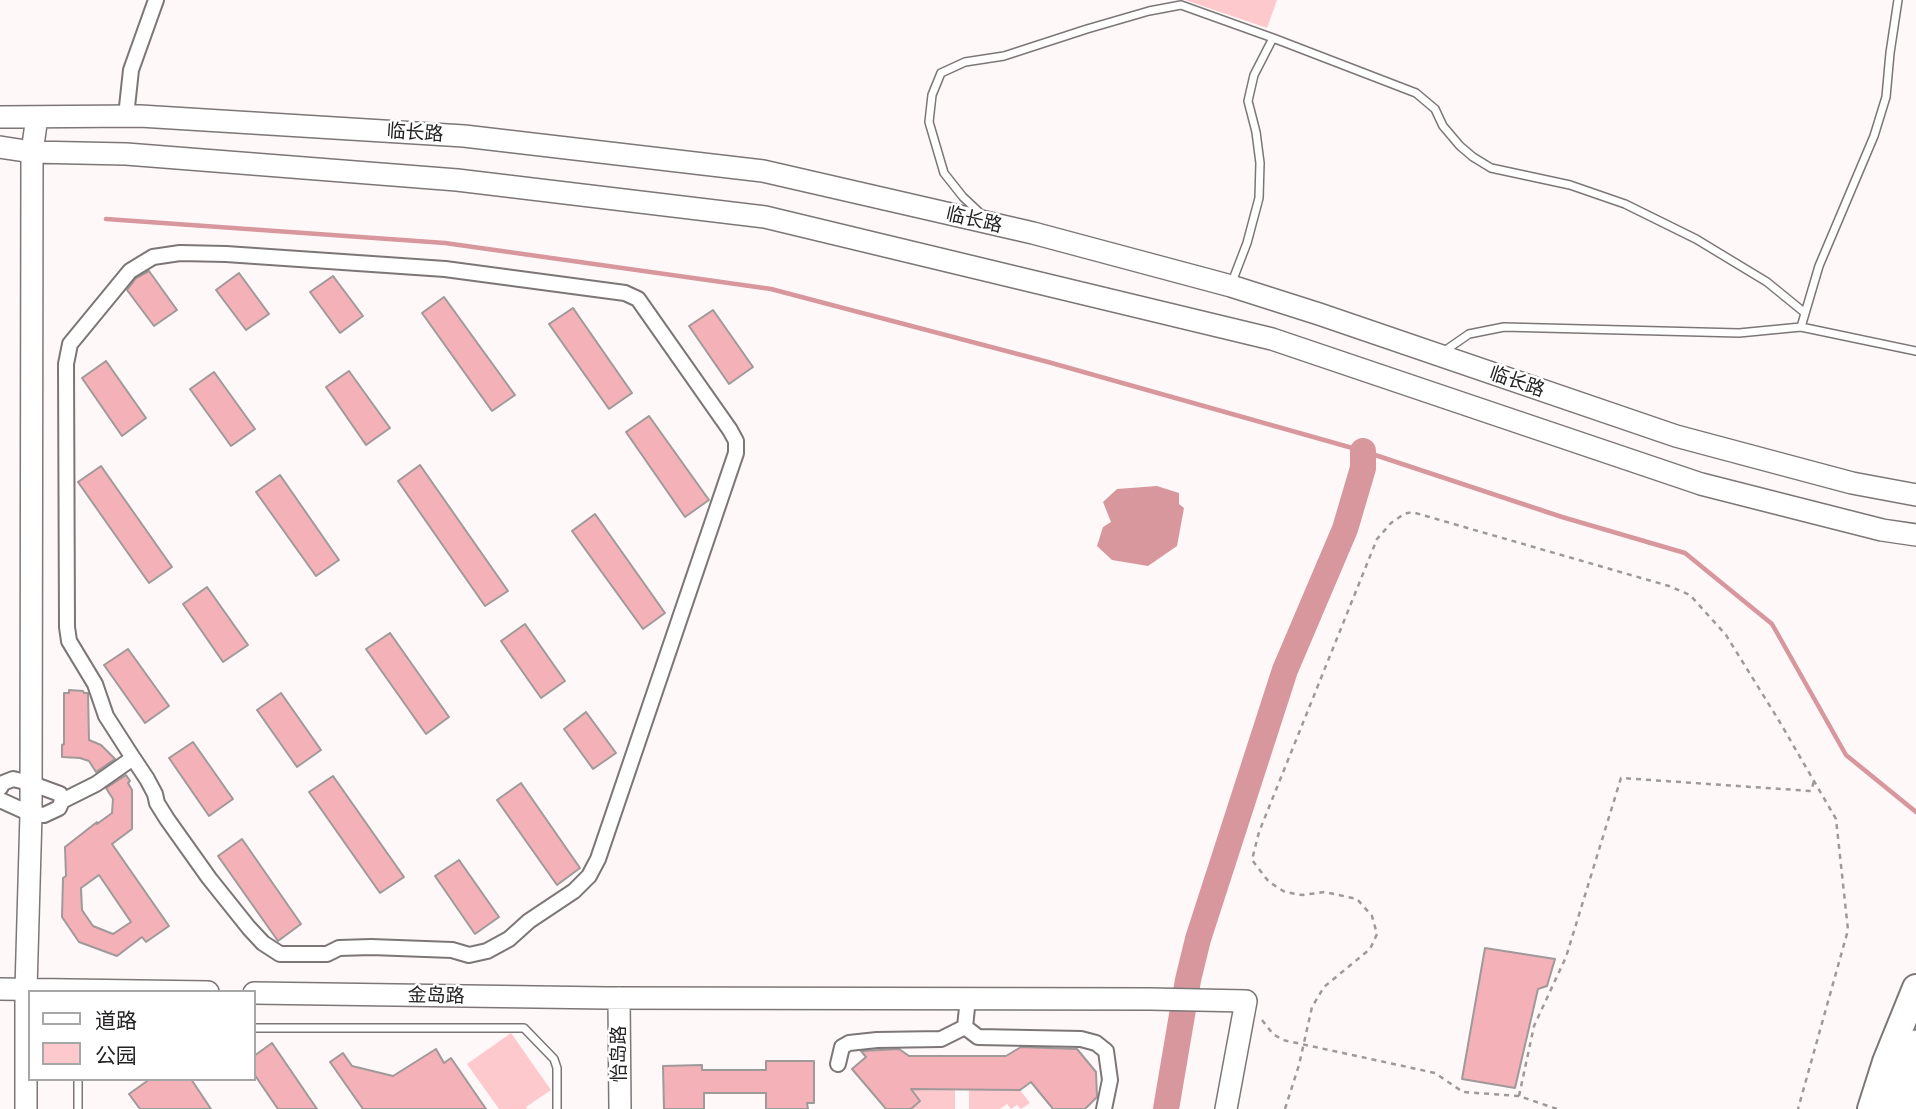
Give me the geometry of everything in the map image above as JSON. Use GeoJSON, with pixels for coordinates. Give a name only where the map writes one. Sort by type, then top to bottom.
{"type":"FeatureCollection","features":[{"type":"Feature","properties":{"kind":"highway"},"geometry":{"type":"LineString","coordinates":[[1871,1109],[1886,1062],[1916,988]]}},
{"type":"Feature","properties":{"kind":"highway"},"geometry":{"type":"LineString","coordinates":[[1907,1109],[1916,1085]]}},
{"type":"Feature","properties":{"kind":"main road","name":"临长路"},"geometry":{"type":"LineString","coordinates":[[0,117],[126,116],[464,136],[762,171],[990,223],[1231,286],[1676,436],[1852,483],[1916,495]]}},
{"type":"Feature","properties":{"kind":"main road"},"geometry":{"type":"LineString","coordinates":[[26,1109],[31,814],[32,152],[37,117]]}},
{"type":"Feature","properties":{"kind":"main road","name":"临长路"},"geometry":{"type":"LineString","coordinates":[[0,147],[32,152],[126,154],[457,180],[765,217],[1272,339],[1701,484],[1882,530],[1916,535]]}},
{"type":"Feature","properties":{"kind":"main road"},"geometry":{"type":"LineString","coordinates":[[0,989],[87,990]]}},
{"type":"Feature","properties":{"kind":"main road","name":"金岛路"},"geometry":{"type":"LineString","coordinates":[[256,993],[613,998],[1150,999],[1246,1002]]}},
{"type":"Feature","properties":{"kind":"main road"},"geometry":{"type":"LineString","coordinates":[[606,1109],[613,998]]}},
{"type":"Feature","properties":{"kind":"main road","name":"怡岛路"},"geometry":{"type":"LineString","coordinates":[[613,998],[620,1109]]}},
{"type":"Feature","properties":{"kind":"main road"},"geometry":{"type":"LineString","coordinates":[[1226,1109],[1246,1002]]}},
{"type":"Feature","properties":{"kind":"main road"},"geometry":{"type":"LineString","coordinates":[[1891,1109],[1916,1042]]}},
{"type":"Feature","properties":{"kind":"street"},"geometry":{"type":"LineString","coordinates":[[126,116],[131,70],[156,0]]}},
{"type":"Feature","properties":{"kind":"street"},"geometry":{"type":"LineString","coordinates":[[180,253],[226,254],[444,269],[625,293],[638,299],[730,430],[736,441],[736,453],[598,859],[589,876],[574,891],[529,921],[509,939],[487,951],[469,955],[452,950],[371,947],[339,948],[327,954],[280,954],[263,943],[209,878],[167,819],[133,758],[106,716],[95,684],[69,641],[66,627],[66,365],[70,344],[131,271],[153,257],[180,253]]}},
{"type":"Feature","properties":{"kind":"street"},"geometry":{"type":"LineString","coordinates":[[62,801],[96,784],[133,758]]}},
{"type":"Feature","properties":{"kind":"street"},"geometry":{"type":"LineString","coordinates":[[0,788],[3,783],[13,779],[60,794],[62,801],[59,808],[44,815],[31,814],[0,800]]}},
{"type":"Feature","properties":{"kind":"street"},"geometry":{"type":"LineString","coordinates":[[965,1027],[968,998]]}},
{"type":"Feature","properties":{"kind":"street"},"geometry":{"type":"LineString","coordinates":[[838,1064],[842,1047],[849,1043],[941,1039],[965,1027]]}},
{"type":"Feature","properties":{"kind":"street"},"geometry":{"type":"LineString","coordinates":[[965,1027],[978,1037],[1081,1039],[1096,1043],[1106,1051],[1110,1067],[1104,1109]]}},
{"type":"Feature","properties":{"kind":"lane"},"geometry":{"type":"LineString","coordinates":[[1801,327],[1819,266],[1874,136],[1886,97],[1898,0]]}},
{"type":"Feature","properties":{"kind":"lane"},"geometry":{"type":"LineString","coordinates":[[990,223],[963,197],[944,173],[929,122],[932,95],[941,73],[965,62],[1004,56],[1149,11],[1181,5],[1416,93],[1435,109],[1443,125],[1460,146],[1491,168],[1570,185],[1625,204],[1696,239],[1766,282],[1805,313]]}},
{"type":"Feature","properties":{"kind":"lane"},"geometry":{"type":"LineString","coordinates":[[1231,286],[1247,243],[1259,198],[1260,163],[1248,101],[1254,75],[1273,38]]}},
{"type":"Feature","properties":{"kind":"lane"},"geometry":{"type":"LineString","coordinates":[[1438,355],[1469,334],[1504,327],[1739,333],[1801,327],[1916,351]]}},
{"type":"Feature","properties":{"kind":"lane"},"geometry":{"type":"LineString","coordinates":[[256,1028],[524,1028],[554,1059],[557,1068],[557,1109]]}},
{"type":"Feature","properties":{"kind":"lane"},"geometry":{"type":"LineString","coordinates":[[78,1081],[78,1109]]}},
{"type":"Feature","properties":{"kind":"path"},"geometry":{"type":"LineString","coordinates":[[1284,1109],[1304,1045],[1312,1007],[1324,987],[1370,949],[1377,934],[1372,916],[1357,899],[1325,892],[1302,895],[1285,892],[1269,881],[1252,860],[1259,831],[1377,540],[1391,523],[1412,512],[1669,586],[1690,595],[1726,635],[1836,819],[1848,930],[1798,1109]]}},
{"type":"Feature","properties":{"kind":"path"},"geometry":{"type":"LineString","coordinates":[[1519,1096],[1534,1026],[1566,957],[1621,778],[1811,791],[1814,780]]}},
{"type":"Feature","properties":{"kind":"path"},"geometry":{"type":"LineString","coordinates":[[1246,1002],[1273,1034],[1283,1040],[1435,1073],[1463,1092],[1519,1096],[1557,1109]]}},
{"type":"Feature","properties":{"kind":"green space"},"geometry":{"type":"Polygon","coordinates":[[[1185,0],[1277,0],[1267,28],[1185,0]]]}},
{"type":"Feature","properties":{"kind":"green space"},"geometry":{"type":"Polygon","coordinates":[[[511,1033],[551,1090],[526,1107],[527,1109],[499,1109],[467,1064],[511,1033]]]}},
{"type":"Feature","properties":{"kind":"green space"},"geometry":{"type":"Polygon","coordinates":[[[911,1089],[955,1090],[955,1109],[911,1109],[920,1101],[911,1089]]]}},
{"type":"Feature","properties":{"kind":"green space"},"geometry":{"type":"Polygon","coordinates":[[[969,1090],[1020,1090],[1030,1103],[1021,1109],[1017,1105],[1011,1109],[1007,1104],[1000,1109],[969,1109],[969,1090]]]}},
{"type":"Feature","properties":{"kind":"shaded area"},"geometry":{"type":"Polygon","coordinates":[[[1157,486],[1179,493],[1179,504],[1184,508],[1177,546],[1148,566],[1112,560],[1097,546],[1103,527],[1111,522],[1103,502],[1117,489],[1157,486]]]}},
{"type":"Feature","properties":{"kind":"building"},"geometry":{"type":"Polygon","coordinates":[[[149,271],[177,310],[154,326],[127,290],[136,278],[149,271]]]}},
{"type":"Feature","properties":{"kind":"building"},"geometry":{"type":"Polygon","coordinates":[[[239,273],[269,314],[246,330],[216,290],[239,273]]]}},
{"type":"Feature","properties":{"kind":"building"},"geometry":{"type":"Polygon","coordinates":[[[333,276],[363,316],[340,333],[310,292],[333,276]]]}},
{"type":"Feature","properties":{"kind":"building"},"geometry":{"type":"Polygon","coordinates":[[[444,297],[515,395],[492,411],[422,313],[444,297]]]}},
{"type":"Feature","properties":{"kind":"building"},"geometry":{"type":"Polygon","coordinates":[[[573,308],[632,393],[609,409],[549,324],[573,308]]]}},
{"type":"Feature","properties":{"kind":"building"},"geometry":{"type":"Polygon","coordinates":[[[713,310],[753,367],[729,384],[689,326],[713,310]]]}},
{"type":"Feature","properties":{"kind":"building"},"geometry":{"type":"Polygon","coordinates":[[[106,361],[146,418],[122,436],[82,378],[106,361]]]}},
{"type":"Feature","properties":{"kind":"building"},"geometry":{"type":"Polygon","coordinates":[[[349,371],[390,428],[366,445],[326,387],[349,371]]]}},
{"type":"Feature","properties":{"kind":"building"},"geometry":{"type":"Polygon","coordinates":[[[214,372],[255,429],[231,446],[190,389],[214,372]]]}},
{"type":"Feature","properties":{"kind":"building"},"geometry":{"type":"Polygon","coordinates":[[[649,416],[709,500],[685,517],[626,432],[649,416]]]}},
{"type":"Feature","properties":{"kind":"building"},"geometry":{"type":"Polygon","coordinates":[[[420,465],[508,591],[485,606],[398,481],[420,465]]]}},
{"type":"Feature","properties":{"kind":"building"},"geometry":{"type":"Polygon","coordinates":[[[101,466],[172,567],[149,583],[78,482],[101,466]]]}},
{"type":"Feature","properties":{"kind":"building"},"geometry":{"type":"Polygon","coordinates":[[[280,475],[339,560],[316,576],[256,492],[280,475]]]}},
{"type":"Feature","properties":{"kind":"building"},"geometry":{"type":"Polygon","coordinates":[[[595,514],[665,613],[643,629],[572,531],[595,514]]]}},
{"type":"Feature","properties":{"kind":"building"},"geometry":{"type":"Polygon","coordinates":[[[207,587],[248,645],[223,662],[183,604],[207,587]]]}},
{"type":"Feature","properties":{"kind":"building"},"geometry":{"type":"Polygon","coordinates":[[[525,624],[565,681],[541,698],[501,641],[525,624]]]}},
{"type":"Feature","properties":{"kind":"building"},"geometry":{"type":"Polygon","coordinates":[[[390,633],[449,717],[426,734],[366,649],[390,633]]]}},
{"type":"Feature","properties":{"kind":"building"},"geometry":{"type":"Polygon","coordinates":[[[128,649],[169,706],[145,723],[104,665],[128,649]]]}},
{"type":"Feature","properties":{"kind":"building"},"geometry":{"type":"Polygon","coordinates":[[[69,690],[88,693],[89,740],[101,745],[115,759],[96,772],[89,761],[62,757],[64,693],[69,693],[69,690]]]}},
{"type":"Feature","properties":{"kind":"building"},"geometry":{"type":"Polygon","coordinates":[[[281,693],[321,750],[297,767],[257,710],[281,693]]]}},
{"type":"Feature","properties":{"kind":"building"},"geometry":{"type":"Polygon","coordinates":[[[586,712],[616,753],[593,769],[564,729],[586,712]]]}},
{"type":"Feature","properties":{"kind":"building"},"geometry":{"type":"Polygon","coordinates":[[[193,742],[233,799],[209,816],[169,758],[193,742]]]}},
{"type":"Feature","properties":{"kind":"building"},"geometry":{"type":"Polygon","coordinates":[[[126,775],[130,781],[132,829],[112,844],[169,926],[146,942],[142,937],[117,956],[79,942],[62,917],[63,878],[66,876],[65,847],[112,813],[113,799],[106,788],[126,775]],[[99,875],[81,888],[82,910],[93,926],[113,934],[131,922],[99,875]]]}},
{"type":"Feature","properties":{"kind":"building"},"geometry":{"type":"Polygon","coordinates":[[[333,776],[404,877],[380,893],[309,792],[333,776]]]}},
{"type":"Feature","properties":{"kind":"building"},"geometry":{"type":"Polygon","coordinates":[[[521,783],[580,868],[557,885],[497,800],[521,783]]]}},
{"type":"Feature","properties":{"kind":"building"},"geometry":{"type":"Polygon","coordinates":[[[242,839],[301,924],[278,941],[218,856],[242,839]]]}},
{"type":"Feature","properties":{"kind":"building"},"geometry":{"type":"Polygon","coordinates":[[[459,860],[499,917],[475,934],[435,876],[459,860]]]}},
{"type":"Feature","properties":{"kind":"building"},"geometry":{"type":"Polygon","coordinates":[[[1485,948],[1555,959],[1547,986],[1538,989],[1515,1088],[1462,1079],[1485,948]]]}},
{"type":"Feature","properties":{"kind":"building"},"geometry":{"type":"Polygon","coordinates":[[[272,1043],[317,1109],[278,1109],[256,1077],[256,1055],[272,1043]]]}},
{"type":"Feature","properties":{"kind":"building"},"geometry":{"type":"Polygon","coordinates":[[[1021,1047],[1077,1049],[1096,1072],[1097,1097],[1085,1109],[1053,1109],[1031,1082],[1020,1090],[911,1089],[920,1101],[911,1109],[886,1109],[852,1069],[866,1057],[861,1051],[899,1049],[909,1056],[1006,1056],[1021,1047]]]}},
{"type":"Feature","properties":{"kind":"building"},"geometry":{"type":"Polygon","coordinates":[[[436,1049],[444,1063],[451,1058],[486,1109],[363,1109],[330,1062],[343,1053],[352,1066],[393,1076],[436,1049]]]}},
{"type":"Feature","properties":{"kind":"building"},"geometry":{"type":"Polygon","coordinates":[[[766,1061],[814,1061],[814,1103],[807,1103],[808,1109],[766,1109],[766,1093],[704,1093],[704,1109],[664,1109],[663,1066],[702,1065],[702,1070],[766,1070],[766,1061]]]}},
{"type":"Feature","properties":{"kind":"building"},"geometry":{"type":"Polygon","coordinates":[[[147,1081],[192,1081],[211,1109],[140,1109],[129,1094],[147,1081]]]}},
{"type":"Feature","properties":{"kind":"waterway"},"geometry":{"type":"LineString","coordinates":[[106,219],[445,243],[771,289],[1048,362],[1363,451],[1562,517],[1685,553],[1772,624],[1846,755],[1916,812]]}},
{"type":"Feature","properties":{"kind":"waterway"},"geometry":{"type":"LineString","coordinates":[[1166,1109],[1188,980],[1198,939],[1285,670],[1345,529],[1363,468],[1363,451]]}}]}
